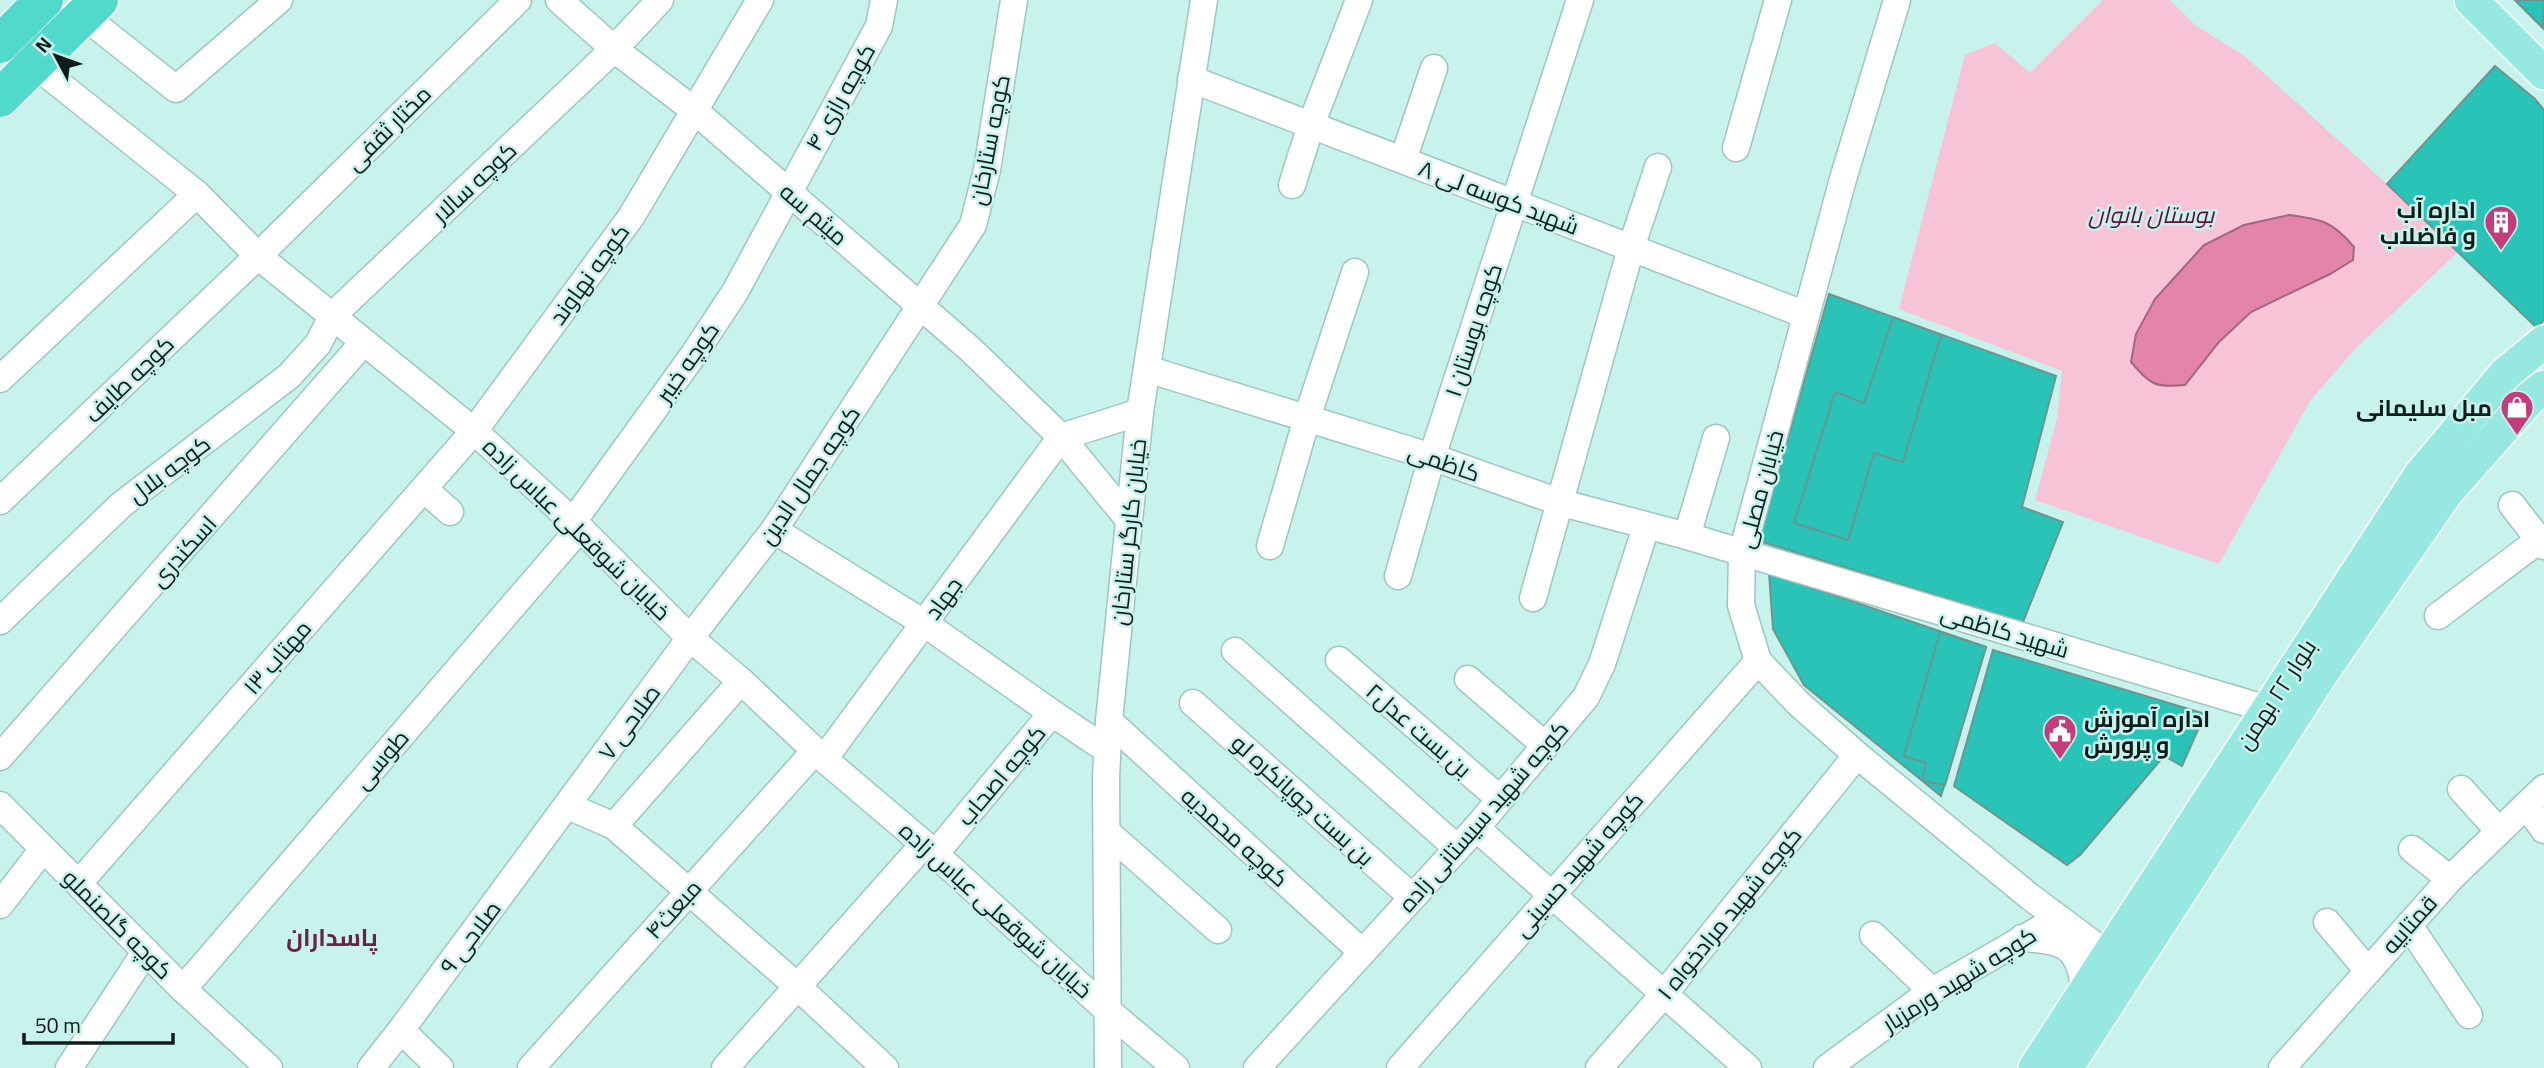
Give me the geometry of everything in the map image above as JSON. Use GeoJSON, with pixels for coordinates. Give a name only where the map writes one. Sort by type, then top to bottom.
{"type":"FeatureCollection","features":[{"type":"Feature","properties":{"kind":"highway"},"geometry":{"type":"LineString","coordinates":[[0,44],[44,0]]}},
{"type":"Feature","properties":{"kind":"highway"},"geometry":{"type":"LineString","coordinates":[[0,98],[91,8]]}},
{"type":"Feature","properties":{"kind":"main road"},"geometry":{"type":"LineString","coordinates":[[2472,0],[2544,73]]}},
{"type":"Feature","properties":{"kind":"main road","name":"بلوار ۲۲ بهمن"},"geometry":{"type":"LineString","coordinates":[[2066,1068],[2119,961],[2267,709],[2421,474],[2505,374],[2544,342]]}},
{"type":"Feature","properties":{"kind":"main road","name":"بلوار ۲۲ بهمن"},"geometry":{"type":"LineString","coordinates":[[2035,1068],[2085,992],[2119,961],[2446,493],[2529,400],[2544,387]]}},
{"type":"Feature","properties":{"kind":"street"},"geometry":{"type":"LineString","coordinates":[[91,8],[176,89],[279,0]]}},
{"type":"Feature","properties":{"kind":"street","name":"مختار ثقفی"},"geometry":{"type":"LineString","coordinates":[[258,256],[519,0]]}},
{"type":"Feature","properties":{"kind":"street","name":"میثم سه"},"geometry":{"type":"LineString","coordinates":[[559,0],[614,49],[695,111],[970,349],[1061,437],[1129,520]]}},
{"type":"Feature","properties":{"kind":"street","name":"کوچه سالار"},"geometry":{"type":"LineString","coordinates":[[333,315],[614,49],[660,0]]}},
{"type":"Feature","properties":{"kind":"street","name":"کوچه نهاوند"},"geometry":{"type":"LineString","coordinates":[[474,431],[631,217],[760,0]]}},
{"type":"Feature","properties":{"kind":"street","name":"کوچه رازی ۴"},"geometry":{"type":"LineString","coordinates":[[788,191],[879,26],[884,0]]}},
{"type":"Feature","properties":{"kind":"street","name":"کوچه ستارخان"},"geometry":{"type":"LineString","coordinates":[[919,306],[973,225],[986,170],[1014,0]]}},
{"type":"Feature","properties":{"kind":"street","name":"خیابان کارگر ستارخان"},"geometry":{"type":"LineString","coordinates":[[1108,1068],[1109,721],[1140,412],[1204,0]]}},
{"type":"Feature","properties":{"kind":"street","name":"کوچه بوستان ۱"},"geometry":{"type":"LineString","coordinates":[[1398,576],[1432,457],[1580,0]]}},
{"type":"Feature","properties":{"kind":"street"},"geometry":{"type":"LineString","coordinates":[[1736,148],[1778,0]]}},
{"type":"Feature","properties":{"kind":"street","name":"خیابان مصلی"},"geometry":{"type":"LineString","coordinates":[[1897,0],[1843,179],[1742,553],[1741,606],[1758,662],[1799,704],[1857,755],[2059,918],[2119,961]]}},
{"type":"Feature","properties":{"kind":"street"},"geometry":{"type":"LineString","coordinates":[[1292,185],[1311,125],[1356,9]]}},
{"type":"Feature","properties":{"kind":"street","name":"خیابان شوقعلی عباس زاده"},"geometry":{"type":"LineString","coordinates":[[34,64],[197,194],[258,256],[474,431],[576,525],[690,638],[1107,1010],[1176,1068]]}},
{"type":"Feature","properties":{"kind":"street"},"geometry":{"type":"LineString","coordinates":[[1403,160],[1434,68]]}},
{"type":"Feature","properties":{"kind":"street","name":"شهید کوسه لی ۸"},"geometry":{"type":"LineString","coordinates":[[1191,79],[1806,315]]}},
{"type":"Feature","properties":{"kind":"street"},"geometry":{"type":"LineString","coordinates":[[1533,598],[1562,503],[1631,248],[1658,167]]}},
{"type":"Feature","properties":{"kind":"street","name":"کوچه خیبر"},"geometry":{"type":"LineString","coordinates":[[576,525],[735,292],[788,191]]}},
{"type":"Feature","properties":{"kind":"street"},"geometry":{"type":"LineString","coordinates":[[0,379],[197,194]]}},
{"type":"Feature","properties":{"kind":"street","name":"کوچه طایف"},"geometry":{"type":"LineString","coordinates":[[0,501],[258,256]]}},
{"type":"Feature","properties":{"kind":"street"},"geometry":{"type":"LineString","coordinates":[[1270,546],[1307,418],[1355,272]]}},
{"type":"Feature","properties":{"kind":"street","name":"کوچه جمال الدین"},"geometry":{"type":"LineString","coordinates":[[690,638],[774,530],[919,306]]}},
{"type":"Feature","properties":{"kind":"street","name":"کوچه بلال"},"geometry":{"type":"LineString","coordinates":[[0,621],[121,505],[289,376],[318,344],[333,315]]}},
{"type":"Feature","properties":{"kind":"street","name":"اسکندری"},"geometry":{"type":"LineString","coordinates":[[0,757],[363,343]]}},
{"type":"Feature","properties":{"kind":"street","name":"کاظمی"},"geometry":{"type":"LineString","coordinates":[[1147,369],[1432,457],[1562,503],[1742,553]]}},
{"type":"Feature","properties":{"kind":"street"},"geometry":{"type":"LineString","coordinates":[[1061,437],[1140,412]]}},
{"type":"Feature","properties":{"kind":"street","name":"مهتاب ۱۳"},"geometry":{"type":"LineString","coordinates":[[79,883],[474,431]]}},
{"type":"Feature","properties":{"kind":"street","name":"جهاد"},"geometry":{"type":"LineString","coordinates":[[820,755],[924,623],[1061,437]]}},
{"type":"Feature","properties":{"kind":"street"},"geometry":{"type":"LineString","coordinates":[[1687,536],[1716,438]]}},
{"type":"Feature","properties":{"kind":"street"},"geometry":{"type":"LineString","coordinates":[[424,489],[450,512]]}},
{"type":"Feature","properties":{"kind":"street"},"geometry":{"type":"LineString","coordinates":[[2438,616],[2542,543],[2512,505]]}},
{"type":"Feature","properties":{"kind":"street","name":"طوسی"},"geometry":{"type":"LineString","coordinates":[[183,989],[576,525]]}},
{"type":"Feature","properties":{"kind":"street","name":"کوچه شهید سیستانی زاده"},"geometry":{"type":"LineString","coordinates":[[1257,1068],[1476,828],[1586,697],[1602,664],[1646,527]]}},
{"type":"Feature","properties":{"kind":"street"},"geometry":{"type":"LineString","coordinates":[[774,530],[924,623],[1052,713]]}},
{"type":"Feature","properties":{"kind":"street","name":"شهید کاظمی"},"geometry":{"type":"LineString","coordinates":[[1742,553],[2267,709]]}},
{"type":"Feature","properties":{"kind":"street","name":"صلاحی ۷"},"geometry":{"type":"LineString","coordinates":[[568,806],[690,638]]}},
{"type":"Feature","properties":{"kind":"street"},"geometry":{"type":"LineString","coordinates":[[1235,651],[1457,848]]}},
{"type":"Feature","properties":{"kind":"street","name":"بن بست عدل۲"},"geometry":{"type":"LineString","coordinates":[[1339,660],[1500,799]]}},
{"type":"Feature","properties":{"kind":"street","name":"کوچه شهید حسینی"},"geometry":{"type":"LineString","coordinates":[[1400,1068],[1758,662]]}},
{"type":"Feature","properties":{"kind":"street"},"geometry":{"type":"LineString","coordinates":[[1468,679],[1546,746]]}},
{"type":"Feature","properties":{"kind":"street"},"geometry":{"type":"LineString","coordinates":[[614,826],[741,681]]}},
{"type":"Feature","properties":{"kind":"street","name":"بن بست چوپانکره لو"},"geometry":{"type":"LineString","coordinates":[[1193,703],[1412,897]]}},
{"type":"Feature","properties":{"kind":"street","name":"کوچه اصحاب"},"geometry":{"type":"LineString","coordinates":[[725,1068],[797,986],[929,849],[1052,713],[1107,750]]}},
{"type":"Feature","properties":{"kind":"street","name":"کوچه محمدیه"},"geometry":{"type":"LineString","coordinates":[[1109,721],[1362,952]]}},
{"type":"Feature","properties":{"kind":"street","name":"مبعث۴"},"geometry":{"type":"LineString","coordinates":[[531,1068],[689,891],[820,755]]}},
{"type":"Feature","properties":{"kind":"street","name":"۱ کوچه شهید مرادخواه"},"geometry":{"type":"LineString","coordinates":[[1599,1068],[1664,994],[1857,755]]}},
{"type":"Feature","properties":{"kind":"street"},"geometry":{"type":"LineString","coordinates":[[2461,789],[2499,831]]}},
{"type":"Feature","properties":{"kind":"street"},"geometry":{"type":"LineString","coordinates":[[2535,796],[2544,830]]}},
{"type":"Feature","properties":{"kind":"street","name":"قمتابیه"},"geometry":{"type":"LineString","coordinates":[[2282,1068],[2450,879],[2535,796]]}},
{"type":"Feature","properties":{"kind":"street","name":"کوچه گلصنملو"},"geometry":{"type":"LineString","coordinates":[[0,806],[183,989],[243,1058],[269,1068]]}},
{"type":"Feature","properties":{"kind":"street"},"geometry":{"type":"LineString","coordinates":[[568,806],[614,826],[797,986],[884,1068]]}},
{"type":"Feature","properties":{"kind":"street","name":"صلاحی ۹"},"geometry":{"type":"LineString","coordinates":[[371,1068],[568,806]]}},
{"type":"Feature","properties":{"kind":"street"},"geometry":{"type":"LineString","coordinates":[[1476,828],[1748,1068]]}},
{"type":"Feature","properties":{"kind":"street"},"geometry":{"type":"LineString","coordinates":[[1107,832],[1218,930]]}},
{"type":"Feature","properties":{"kind":"street"},"geometry":{"type":"LineString","coordinates":[[0,905],[43,849]]}},
{"type":"Feature","properties":{"kind":"street"},"geometry":{"type":"LineString","coordinates":[[2412,849],[2450,879]]}},
{"type":"Feature","properties":{"kind":"street","name":"کوچه شهید ورمزیار"},"geometry":{"type":"LineString","coordinates":[[1827,1068],[1931,991],[2059,918]]}},
{"type":"Feature","properties":{"kind":"street"},"geometry":{"type":"LineString","coordinates":[[2327,922],[2368,971]]}},
{"type":"Feature","properties":{"kind":"street"},"geometry":{"type":"LineString","coordinates":[[2409,925],[2469,1015]]}},
{"type":"Feature","properties":{"kind":"street"},"geometry":{"type":"LineString","coordinates":[[1873,935],[1931,991]]}},
{"type":"Feature","properties":{"kind":"street"},"geometry":{"type":"LineString","coordinates":[[2022,937],[2053,940],[2074,952],[2082,969],[2085,992]]}},
{"type":"Feature","properties":{"kind":"street"},"geometry":{"type":"LineString","coordinates":[[69,1068],[146,951]]}},
{"type":"Feature","properties":{"kind":"street"},"geometry":{"type":"LineString","coordinates":[[401,1030],[440,1068]]}},
{"type":"Feature","properties":{"kind":"green space","name":"بوستان بانوان"},"geometry":{"type":"Polygon","coordinates":[[[2103,0],[2170,0],[2195,25],[2246,57],[2460,250],[2355,349],[2310,401],[2219,564],[2035,500],[2057,419],[2062,371],[1899,309],[1965,55],[1995,43],[2030,73],[2103,0]]]}},
{"type":"Feature","properties":{"kind":"shaded area"},"geometry":{"type":"Polygon","coordinates":[[[2289,215],[2318,220],[2332,227],[2354,247],[2353,260],[2251,312],[2219,342],[2185,385],[2160,385],[2144,376],[2131,362],[2136,334],[2155,299],[2204,245],[2244,225],[2289,215]]]}},
{"type":"Feature","properties":{"kind":"building"},"geometry":{"type":"Polygon","coordinates":[[[2515,0],[2544,0],[2543,28],[2515,0]]]}},
{"type":"Feature","properties":{"kind":"building"},"geometry":{"type":"Polygon","coordinates":[[[2515,0],[2544,0],[2543,28],[2515,0]]]}},
{"type":"Feature","properties":{"kind":"building","name":"اداره آب و فاضلاب"},"geometry":{"type":"Polygon","coordinates":[[[2495,66],[2535,99],[2544,110],[2544,320],[2537,328],[2387,184],[2495,66]]]}},
{"type":"Feature","properties":{"kind":"building"},"geometry":{"type":"Polygon","coordinates":[[[1829,294],[2056,376],[2022,507],[2063,522],[2023,622],[1759,541],[1829,294]]]}},
{"type":"Feature","properties":{"kind":"building"},"geometry":{"type":"Polygon","coordinates":[[[1893,317],[1941,335],[1903,462],[1874,453],[1848,540],[1794,523],[1835,392],[1864,403],[1893,317]]]}},
{"type":"Feature","properties":{"kind":"building"},"geometry":{"type":"Polygon","coordinates":[[[1769,573],[1986,647],[1941,796],[1804,685],[1773,629],[1769,573]]]}},
{"type":"Feature","properties":{"kind":"building"},"geometry":{"type":"Polygon","coordinates":[[[1940,632],[1986,647],[1945,785],[1923,781],[1926,763],[1904,756],[1940,632]]]}},
{"type":"Feature","properties":{"kind":"building","name":"اداره آموزش و پرورش"},"geometry":{"type":"Polygon","coordinates":[[[1993,650],[2205,714],[2182,766],[2164,756],[2080,855],[2067,865],[1954,786],[1993,650]]]}},
{"type":"Feature","properties":{"kind":"place","name":"اداره آب و فاضلاب"},"geometry":{"type":"Point","coordinates":[2501,252]}},
{"type":"Feature","properties":{"kind":"place","name":"مبل سلیمانی"},"geometry":{"type":"Point","coordinates":[2517,437]}},
{"type":"Feature","properties":{"kind":"place","name":"اداره آموزش و پرورش"},"geometry":{"type":"Point","coordinates":[2060,761]}},
{"type":"Feature","properties":{"kind":"district","name":"پاسداران"},"geometry":{"type":"Point","coordinates":[332,937]}}]}
